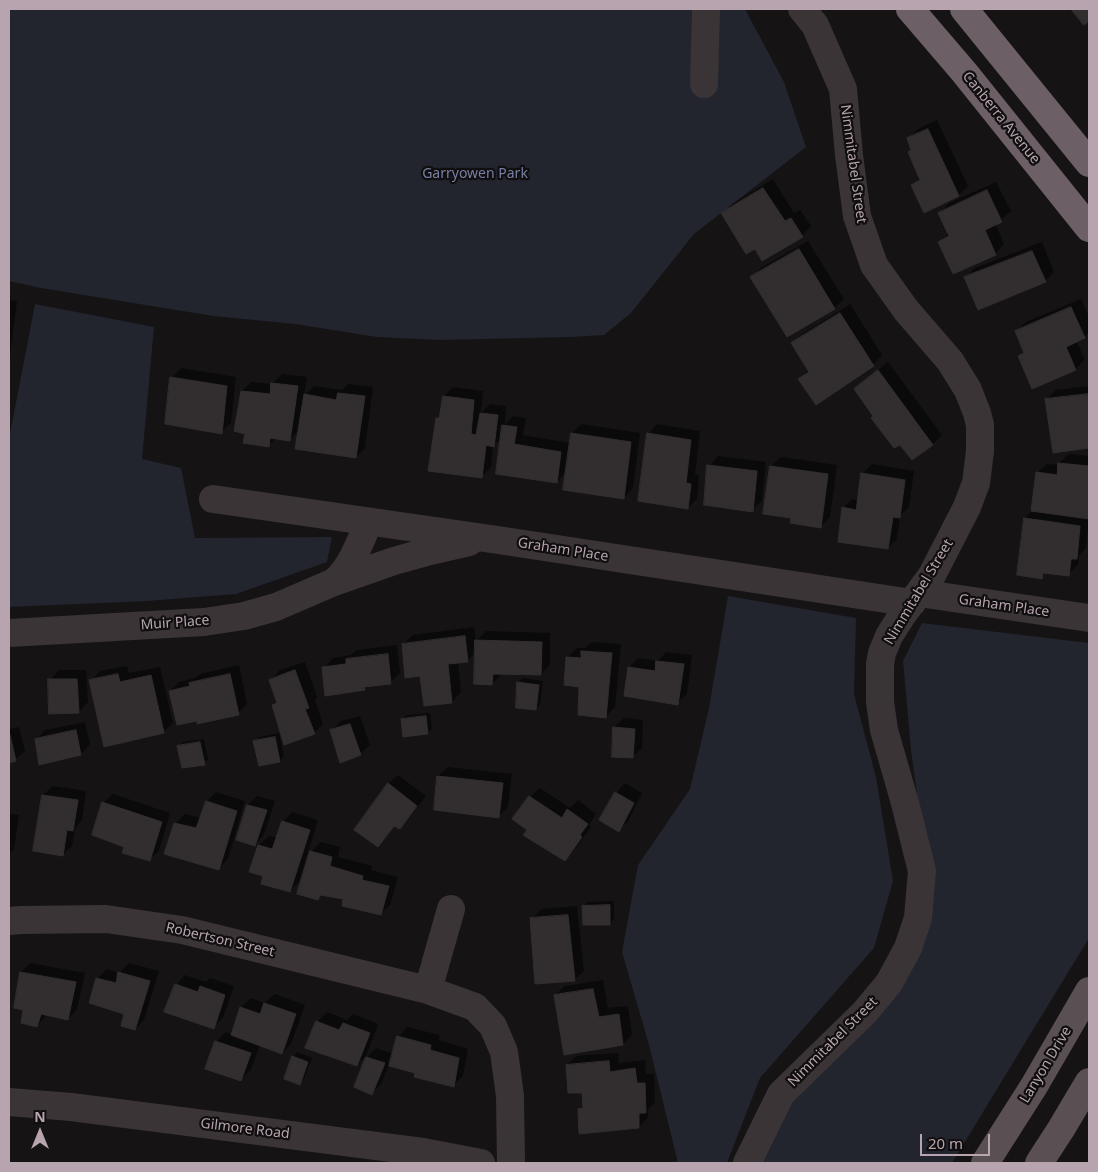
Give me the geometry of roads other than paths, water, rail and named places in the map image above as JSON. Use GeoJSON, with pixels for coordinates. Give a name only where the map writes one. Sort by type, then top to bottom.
{"type":"FeatureCollection","features":[{"type":"Feature","properties":{"kind":"highway","name":"Canberra Avenue"},"geometry":{"type":"LineString","coordinates":[[910,9],[964,72],[1089,228]]}},
{"type":"Feature","properties":{"kind":"highway"},"geometry":{"type":"LineString","coordinates":[[964,9],[1089,163]]}},
{"type":"Feature","properties":{"kind":"main road","name":"Lanyon Drive"},"geometry":{"type":"LineString","coordinates":[[984,1163],[1034,1086],[1089,991]]}},
{"type":"Feature","properties":{"kind":"main road"},"geometry":{"type":"LineString","coordinates":[[1039,1163],[1089,1082]]}},
{"type":"Feature","properties":{"kind":"street"},"geometry":{"type":"LineString","coordinates":[[704,84],[706,9]]}},
{"type":"Feature","properties":{"kind":"street","name":"Nimmitabel Street"},"geometry":{"type":"LineString","coordinates":[[747,1163],[781,1094],[865,1012],[890,983],[908,948],[918,918],[922,872],[884,730],[879,690],[880,664],[885,645],[894,627],[932,575],[972,495],[979,466],[980,452],[980,425],[968,390],[950,361],[906,310],[874,265],[857,216],[843,89],[815,25],[802,9]]}},
{"type":"Feature","properties":{"kind":"street","name":"Graham Place"},"geometry":{"type":"LineString","coordinates":[[213,499],[915,598],[1089,618]]}},
{"type":"Feature","properties":{"kind":"street","name":"Muir Place"},"geometry":{"type":"LineString","coordinates":[[334,582],[340,578],[347,568],[369,522]]}},
{"type":"Feature","properties":{"kind":"street","name":"Muir Place"},"geometry":{"type":"LineString","coordinates":[[9,633],[204,622],[244,616],[276,606],[334,582],[430,550],[473,542],[498,540]]}},
{"type":"Feature","properties":{"kind":"street"},"geometry":{"type":"LineString","coordinates":[[428,990],[450,909]]}},
{"type":"Feature","properties":{"kind":"street","name":"Robertson Street"},"geometry":{"type":"LineString","coordinates":[[9,921],[106,919],[182,930],[428,990],[475,1007],[493,1026],[504,1052],[511,1113],[511,1163]]}},
{"type":"Feature","properties":{"kind":"street","name":"Gilmore Road"},"geometry":{"type":"LineString","coordinates":[[9,1102],[71,1107],[404,1149],[481,1163]]}},
{"type":"Feature","properties":{"kind":"park label","name":"Garryowen Park"},"geometry":{"type":"Point","coordinates":[475,174]}}]}
